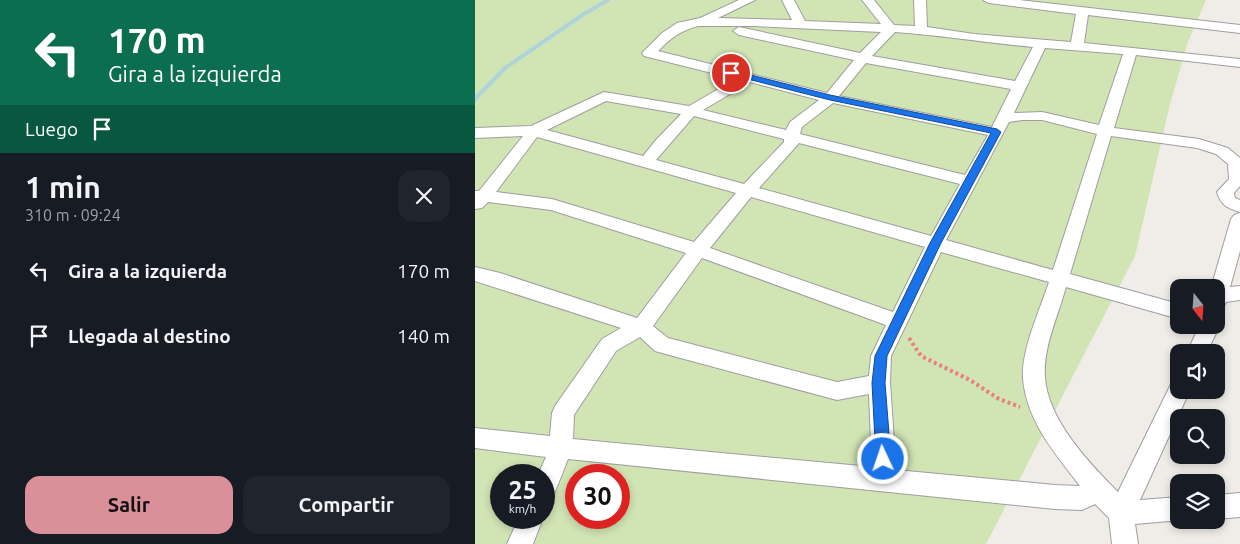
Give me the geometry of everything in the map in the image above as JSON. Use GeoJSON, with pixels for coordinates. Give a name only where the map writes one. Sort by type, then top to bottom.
{"type":"FeatureCollection","features":[{"type":"Feature","properties":{"kind":"street"},"geometry":{"type":"LineString","coordinates":[[749,0],[698,22],[681,26],[666,36],[649,53],[830,98],[1000,125],[1022,116],[1042,116],[1105,131],[1199,144],[1221,151],[1236,163],[1237,180],[1225,192],[1228,201],[1240,206]]}},
{"type":"Feature","properties":{"kind":"street"},"geometry":{"type":"LineString","coordinates":[[788,0],[801,25]]}},
{"type":"Feature","properties":{"kind":"street"},"geometry":{"type":"LineString","coordinates":[[868,0],[891,30]]}},
{"type":"Feature","properties":{"kind":"street"},"geometry":{"type":"LineString","coordinates":[[920,0],[921,30]]}},
{"type":"Feature","properties":{"kind":"street"},"geometry":{"type":"LineString","coordinates":[[989,0],[1057,4],[1082,12],[1240,29]]}},
{"type":"Feature","properties":{"kind":"street"},"geometry":{"type":"LineString","coordinates":[[1125,0],[1126,17]]}},
{"type":"Feature","properties":{"kind":"street"},"geometry":{"type":"LineString","coordinates":[[1077,47],[1082,12]]}},
{"type":"Feature","properties":{"kind":"street"},"geometry":{"type":"LineString","coordinates":[[698,22],[921,30],[974,38],[1131,51],[1240,63]]}},
{"type":"Feature","properties":{"kind":"street"},"geometry":{"type":"LineString","coordinates":[[698,22],[863,58],[1020,86]]}},
{"type":"Feature","properties":{"kind":"street"},"geometry":{"type":"LineString","coordinates":[[554,464],[561,448],[563,413],[609,345],[641,327],[698,250],[747,191],[792,142],[791,137],[795,125],[830,98],[863,58],[891,30]]}},
{"type":"Feature","properties":{"kind":"street"},"geometry":{"type":"LineString","coordinates":[[885,478],[879,383],[881,356],[968,180],[1000,125],[1041,43]]}},
{"type":"Feature","properties":{"kind":"street"},"geometry":{"type":"LineString","coordinates":[[1121,513],[1098,489],[1065,448],[1043,416],[1033,378],[1037,350],[1131,51]]}},
{"type":"Feature","properties":{"kind":"street"},"geometry":{"type":"LineString","coordinates":[[647,162],[691,112],[749,77]]}},
{"type":"Feature","properties":{"kind":"street"},"geometry":{"type":"LineString","coordinates":[[478,199],[534,131],[604,96],[691,112],[968,180]]}},
{"type":"Feature","properties":{"kind":"street"},"geometry":{"type":"LineString","coordinates":[[475,133],[534,131],[1170,310]]}},
{"type":"Feature","properties":{"kind":"street"},"geometry":{"type":"LineString","coordinates":[[478,199],[551,205],[698,250],[897,321]]}},
{"type":"Feature","properties":{"kind":"street"},"geometry":{"type":"LineString","coordinates":[[1223,279],[1240,219]]}},
{"type":"Feature","properties":{"kind":"street"},"geometry":{"type":"LineString","coordinates":[[475,274],[493,278],[641,327],[662,344],[837,391],[879,383]]}},
{"type":"Feature","properties":{"kind":"street"},"geometry":{"type":"LineString","coordinates":[[1225,298],[1240,293]]}},
{"type":"Feature","properties":{"kind":"street"},"geometry":{"type":"LineString","coordinates":[[1125,544],[1121,513],[1175,399]]}},
{"type":"Feature","properties":{"kind":"street"},"geometry":{"type":"LineString","coordinates":[[475,438],[561,448],[885,478],[1055,497],[1082,498],[1098,489]]}},
{"type":"Feature","properties":{"kind":"street"},"geometry":{"type":"LineString","coordinates":[[1225,506],[1240,505]]}},
{"type":"Feature","properties":{"kind":"street"},"geometry":{"type":"LineString","coordinates":[[1121,513],[1170,510]]}},
{"type":"Feature","properties":{"kind":"street"},"geometry":{"type":"LineString","coordinates":[[520,544],[526,529]]}},
{"type":"Feature","properties":{"kind":"path"},"geometry":{"type":"LineString","coordinates":[[897,321],[921,356],[971,380],[999,399],[1043,416]]}},
{"type":"Feature","properties":{"kind":"green space"},"geometry":{"type":"Polygon","coordinates":[[[475,0],[1206,0],[1188,42],[1170,104],[1135,256],[986,544],[475,544],[475,0]]]}},
{"type":"Feature","properties":{"kind":"waterway"},"geometry":{"type":"LineString","coordinates":[[475,99],[505,68],[584,14],[608,0]]}},
{"type":"Feature","properties":{"kind":"route"},"geometry":{"type":"LineString","coordinates":[[731,73],[830,98],[997,132],[968,180],[881,356],[879,383],[883,459]]}}]}
